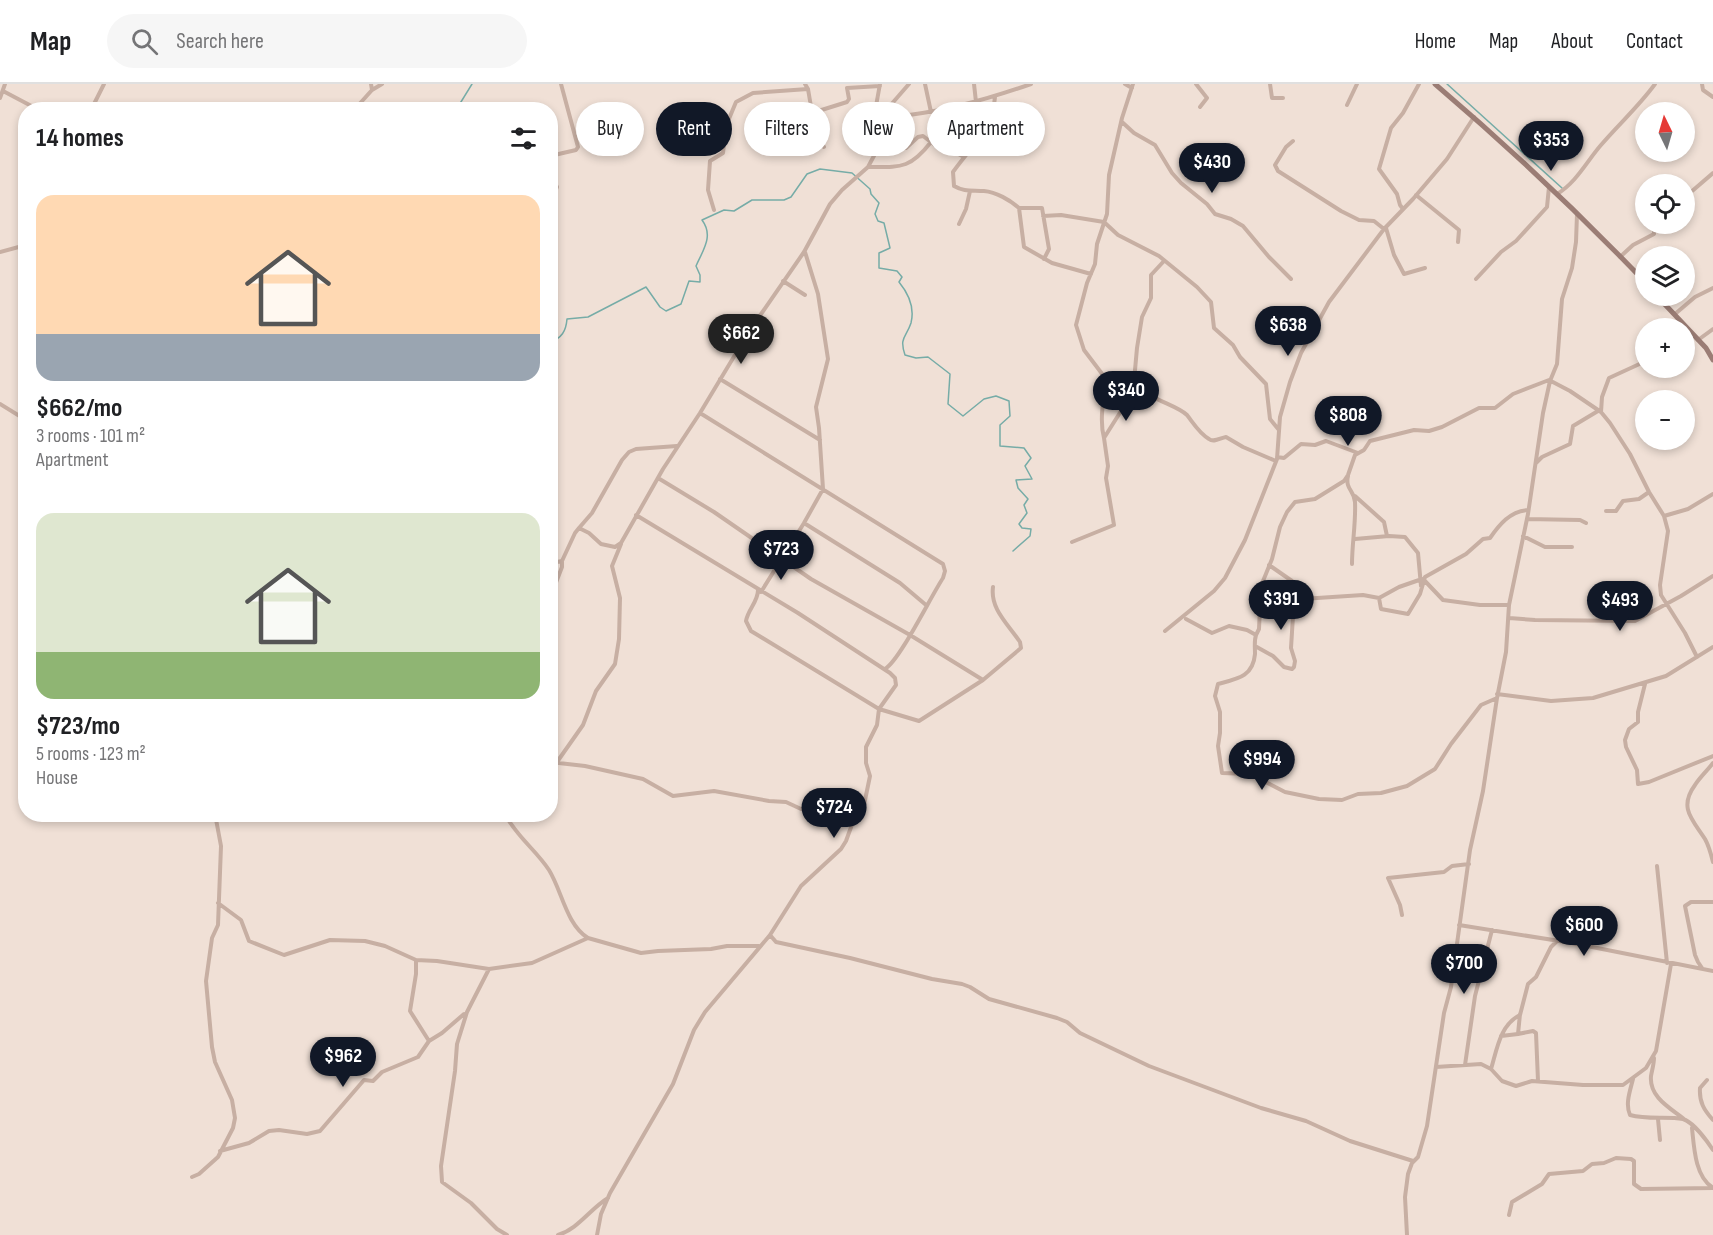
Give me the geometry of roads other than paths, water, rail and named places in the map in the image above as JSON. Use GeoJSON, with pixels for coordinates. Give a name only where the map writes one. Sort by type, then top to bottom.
{"type":"FeatureCollection","features":[{"type":"Feature","properties":{"kind":"main road"},"geometry":{"type":"LineString","coordinates":[[1435,84],[1475,117],[1557,194],[1635,272]]}},
{"type":"Feature","properties":{"kind":"main road"},"geometry":{"type":"LineString","coordinates":[[1667,306],[1713,360]]}},
{"type":"Feature","properties":{"kind":"street"},"geometry":{"type":"LineString","coordinates":[[95,102],[104,84]]}},
{"type":"Feature","properties":{"kind":"street"},"geometry":{"type":"LineString","coordinates":[[371,84],[372,90]]}},
{"type":"Feature","properties":{"kind":"street"},"geometry":{"type":"LineString","coordinates":[[361,102],[372,90],[382,84]]}},
{"type":"Feature","properties":{"kind":"street"},"geometry":{"type":"LineString","coordinates":[[558,154],[576,150],[578,147],[561,84]]}},
{"type":"Feature","properties":{"kind":"street"},"geometry":{"type":"LineString","coordinates":[[805,84],[810,102]]}},
{"type":"Feature","properties":{"kind":"street"},"geometry":{"type":"LineString","coordinates":[[893,102],[909,84]]}},
{"type":"Feature","properties":{"kind":"street"},"geometry":{"type":"LineString","coordinates":[[926,84],[929,102]]}},
{"type":"Feature","properties":{"kind":"street"},"geometry":{"type":"LineString","coordinates":[[974,84],[976,102],[1031,84]]}},
{"type":"Feature","properties":{"kind":"street"},"geometry":{"type":"LineString","coordinates":[[1072,542],[1114,525],[1106,478],[1108,465],[1102,429],[1103,392],[1106,379],[1084,350],[1076,329],[1090,274],[1095,264],[1097,243],[1107,214],[1109,175],[1133,86],[1125,84]]}},
{"type":"Feature","properties":{"kind":"street"},"geometry":{"type":"LineString","coordinates":[[1196,84],[1207,98],[1200,107]]}},
{"type":"Feature","properties":{"kind":"street"},"geometry":{"type":"LineString","coordinates":[[1270,84],[1272,98],[1283,98]]}},
{"type":"Feature","properties":{"kind":"street"},"geometry":{"type":"LineString","coordinates":[[1347,105],[1358,84]]}},
{"type":"Feature","properties":{"kind":"street"},"geometry":{"type":"LineString","coordinates":[[1403,209],[1397,195],[1379,169],[1391,128],[1407,107],[1419,84]]}},
{"type":"Feature","properties":{"kind":"street"},"geometry":{"type":"LineString","coordinates":[[1557,194],[1563,191],[1583,169],[1600,146],[1645,99],[1655,84]]}},
{"type":"Feature","properties":{"kind":"street"},"geometry":{"type":"LineString","coordinates":[[1702,84],[1703,90],[1713,97]]}},
{"type":"Feature","properties":{"kind":"street"},"geometry":{"type":"LineString","coordinates":[[830,107],[849,101],[847,88],[880,85],[878,102]]}},
{"type":"Feature","properties":{"kind":"street"},"geometry":{"type":"LineString","coordinates":[[0,98],[3,88],[26,102]]}},
{"type":"Feature","properties":{"kind":"street"},"geometry":{"type":"LineString","coordinates":[[714,210],[708,190],[710,161],[723,153],[726,126],[736,102],[753,93],[808,89]]}},
{"type":"Feature","properties":{"kind":"street"},"geometry":{"type":"LineString","coordinates":[[994,102],[995,97]]}},
{"type":"Feature","properties":{"kind":"street"},"geometry":{"type":"LineString","coordinates":[[1165,631],[1214,591],[1225,578],[1245,540],[1277,459],[1280,417],[1290,382],[1301,353],[1329,302],[1385,228],[1447,159],[1475,117]]}},
{"type":"Feature","properties":{"kind":"street"},"geometry":{"type":"LineString","coordinates":[[1122,122],[1134,133],[1155,145],[1172,173],[1215,214],[1243,226],[1269,257],[1292,279]]}},
{"type":"Feature","properties":{"kind":"street"},"geometry":{"type":"LineString","coordinates":[[1293,141],[1286,147],[1275,165],[1278,171],[1341,211],[1359,220],[1374,221],[1385,228],[1394,255],[1404,274],[1425,268]]}},
{"type":"Feature","properties":{"kind":"street"},"geometry":{"type":"LineString","coordinates":[[868,167],[891,167],[912,163],[927,146]]}},
{"type":"Feature","properties":{"kind":"street"},"geometry":{"type":"LineString","coordinates":[[558,760],[583,725],[596,690],[615,664],[619,639],[620,598],[612,566],[621,543],[658,478],[720,379],[783,280],[804,252],[830,204],[868,167],[874,156]]}},
{"type":"Feature","properties":{"kind":"street"},"geometry":{"type":"LineString","coordinates":[[964,157],[952,172],[954,186],[970,191],[993,193],[1019,208],[1041,207],[1048,249],[1044,259]]}},
{"type":"Feature","properties":{"kind":"street"},"geometry":{"type":"LineString","coordinates":[[1695,189],[1713,173]]}},
{"type":"Feature","properties":{"kind":"street"},"geometry":{"type":"LineString","coordinates":[[1476,279],[1547,207],[1549,187]]}},
{"type":"Feature","properties":{"kind":"street"},"geometry":{"type":"LineString","coordinates":[[959,224],[966,209],[970,191]]}},
{"type":"Feature","properties":{"kind":"street"},"geometry":{"type":"LineString","coordinates":[[1416,195],[1457,227],[1460,232],[1458,242]]}},
{"type":"Feature","properties":{"kind":"street"},"geometry":{"type":"LineString","coordinates":[[1019,208],[1024,247],[1044,259],[1090,274]]}},
{"type":"Feature","properties":{"kind":"street"},"geometry":{"type":"LineString","coordinates":[[1407,1235],[1405,1191],[1408,1174],[1413,1161],[1418,1157],[1427,1126],[1444,1012],[1451,987],[1469,864],[1506,652],[1509,605],[1527,519],[1543,413],[1550,381],[1557,364],[1562,299],[1572,268],[1577,214]]}},
{"type":"Feature","properties":{"kind":"street"},"geometry":{"type":"LineString","coordinates":[[1043,216],[1104,222],[1118,235],[1155,253],[1197,287],[1212,304],[1214,328],[1233,345],[1240,357],[1266,384],[1270,419],[1279,430]]}},
{"type":"Feature","properties":{"kind":"street"},"geometry":{"type":"LineString","coordinates":[[1620,257],[1633,245],[1654,234]]}},
{"type":"Feature","properties":{"kind":"street"},"geometry":{"type":"LineString","coordinates":[[0,252],[18,247]]}},
{"type":"Feature","properties":{"kind":"street"},"geometry":{"type":"LineString","coordinates":[[804,252],[818,294],[828,359],[816,407],[823,489],[747,614],[748,628],[803,665],[879,709],[915,721],[922,720],[983,680],[1021,647],[1020,642],[995,607],[991,597],[993,587]]}},
{"type":"Feature","properties":{"kind":"street"},"geometry":{"type":"LineString","coordinates":[[1104,438],[1133,392],[1142,317],[1151,297],[1151,275],[1164,261]]}},
{"type":"Feature","properties":{"kind":"street"},"geometry":{"type":"LineString","coordinates":[[783,280],[805,295]]}},
{"type":"Feature","properties":{"kind":"street"},"geometry":{"type":"LineString","coordinates":[[1675,314],[1695,297],[1713,288]]}},
{"type":"Feature","properties":{"kind":"street"},"geometry":{"type":"LineString","coordinates":[[1698,340],[1713,329]]}},
{"type":"Feature","properties":{"kind":"street"},"geometry":{"type":"LineString","coordinates":[[1536,464],[1542,457],[1570,444],[1572,427],[1599,412],[1609,378],[1635,366]]}},
{"type":"Feature","properties":{"kind":"street"},"geometry":{"type":"LineString","coordinates":[[1135,378],[1139,387],[1184,413],[1195,428],[1209,440],[1215,441],[1226,437],[1250,451],[1277,459],[1284,458],[1302,444],[1315,445],[1324,441],[1359,453]]}},
{"type":"Feature","properties":{"kind":"street"},"geometry":{"type":"LineString","coordinates":[[720,379],[820,441]]}},
{"type":"Feature","properties":{"kind":"street"},"geometry":{"type":"LineString","coordinates":[[1387,536],[1384,522],[1354,496],[1347,485],[1354,457],[1367,447],[1370,441],[1414,430],[1442,427],[1479,408],[1495,408],[1513,394],[1550,381],[1570,391],[1610,423],[1664,516],[1668,531],[1660,589],[1666,604],[1697,657]]}},
{"type":"Feature","properties":{"kind":"street"},"geometry":{"type":"LineString","coordinates":[[0,404],[18,415]]}},
{"type":"Feature","properties":{"kind":"street"},"geometry":{"type":"LineString","coordinates":[[700,413],[943,564],[944,575],[910,635],[892,663],[884,669]]}},
{"type":"Feature","properties":{"kind":"street"},"geometry":{"type":"LineString","coordinates":[[558,577],[562,561],[575,533],[597,506],[628,452],[636,449],[678,446]]}},
{"type":"Feature","properties":{"kind":"street"},"geometry":{"type":"LineString","coordinates":[[1348,475],[1344,481],[1315,499],[1298,501],[1291,505],[1280,527],[1269,565],[1262,580],[1259,628],[1253,661],[1246,675],[1238,680],[1218,684],[1215,689],[1215,698],[1220,712],[1218,746],[1222,773],[1250,774],[1278,789],[1300,796],[1338,800],[1364,792],[1381,793],[1407,786],[1435,769],[1481,705],[1497,696],[1571,701],[1593,698],[1645,684],[1671,674],[1713,647]]}},
{"type":"Feature","properties":{"kind":"street"},"geometry":{"type":"LineString","coordinates":[[658,478],[714,512],[812,579],[983,680]]}},
{"type":"Feature","properties":{"kind":"street"},"geometry":{"type":"LineString","coordinates":[[1606,511],[1616,511],[1623,501],[1639,499],[1649,492]]}},
{"type":"Feature","properties":{"kind":"street"},"geometry":{"type":"LineString","coordinates":[[1664,516],[1688,509],[1713,494]]}},
{"type":"Feature","properties":{"kind":"street"},"geometry":{"type":"LineString","coordinates":[[1352,564],[1355,539],[1354,496]]}},
{"type":"Feature","properties":{"kind":"street"},"geometry":{"type":"LineString","coordinates":[[1269,565],[1292,581],[1298,597],[1302,599],[1363,595],[1379,598],[1399,587],[1423,579],[1466,554],[1483,538],[1490,538],[1496,528],[1508,517],[1528,510]]}},
{"type":"Feature","properties":{"kind":"street"},"geometry":{"type":"LineString","coordinates":[[597,1235],[601,1214],[608,1198],[673,1084],[699,1021],[711,1003],[770,934],[801,886],[841,849],[864,806],[869,781],[866,749],[877,725],[879,709],[896,685],[894,675],[798,613],[636,515]]}},
{"type":"Feature","properties":{"kind":"street"},"geometry":{"type":"LineString","coordinates":[[1527,519],[1580,520],[1586,523]]}},
{"type":"Feature","properties":{"kind":"street"},"geometry":{"type":"LineString","coordinates":[[804,523],[900,583],[926,605]]}},
{"type":"Feature","properties":{"kind":"street"},"geometry":{"type":"LineString","coordinates":[[579,528],[609,547],[615,548],[621,543]]}},
{"type":"Feature","properties":{"kind":"street"},"geometry":{"type":"LineString","coordinates":[[1523,536],[1545,547],[1572,547]]}},
{"type":"Feature","properties":{"kind":"street"},"geometry":{"type":"LineString","coordinates":[[1355,539],[1405,537],[1419,558],[1423,579],[1410,614],[1381,609],[1379,598]]}},
{"type":"Feature","properties":{"kind":"street"},"geometry":{"type":"LineString","coordinates":[[558,562],[562,561]]}},
{"type":"Feature","properties":{"kind":"street"},"geometry":{"type":"LineString","coordinates":[[1509,618],[1635,621],[1713,576]]}},
{"type":"Feature","properties":{"kind":"street"},"geometry":{"type":"LineString","coordinates":[[1423,579],[1443,600],[1509,605]]}},
{"type":"Feature","properties":{"kind":"street"},"geometry":{"type":"LineString","coordinates":[[1255,646],[1273,656],[1284,667],[1292,669],[1294,667],[1295,661],[1291,648],[1293,616],[1278,611],[1259,600]]}},
{"type":"Feature","properties":{"kind":"street"},"geometry":{"type":"LineString","coordinates":[[1186,619],[1212,633],[1228,626],[1247,630],[1256,635]]}},
{"type":"Feature","properties":{"kind":"street"},"geometry":{"type":"LineString","coordinates":[[1645,684],[1638,708],[1638,722],[1629,729],[1626,740],[1626,747],[1637,770],[1638,784],[1642,785],[1713,756]]}},
{"type":"Feature","properties":{"kind":"street"},"geometry":{"type":"LineString","coordinates":[[558,763],[585,766],[643,779],[673,796],[714,791],[786,802],[801,808],[815,807],[836,813],[858,815]]}},
{"type":"Feature","properties":{"kind":"street"},"geometry":{"type":"LineString","coordinates":[[1713,763],[1695,785],[1688,798],[1687,807],[1690,818],[1709,847],[1713,862]]}},
{"type":"Feature","properties":{"kind":"street"},"geometry":{"type":"LineString","coordinates":[[192,1177],[216,1159],[233,1128],[235,1118],[232,1100],[215,1062],[206,981],[212,938],[218,925],[221,846],[216,822]]}},
{"type":"Feature","properties":{"kind":"street"},"geometry":{"type":"LineString","coordinates":[[510,822],[517,834],[538,856],[550,873],[569,916],[582,934],[588,938],[641,953],[761,945],[774,941],[944,982],[962,984],[989,999],[1067,1022],[1080,1033],[1149,1066],[1261,1108],[1306,1121],[1350,1141],[1413,1161]]}},
{"type":"Feature","properties":{"kind":"street"},"geometry":{"type":"LineString","coordinates":[[1402,915],[1396,893],[1388,878],[1444,872],[1452,866],[1469,864]]}},
{"type":"Feature","properties":{"kind":"street"},"geometry":{"type":"LineString","coordinates":[[1436,1067],[1481,1064],[1491,1069],[1502,1082],[1520,1086],[1530,1081],[1618,1086],[1633,1079],[1646,1068],[1659,1042],[1669,963],[1657,866]]}},
{"type":"Feature","properties":{"kind":"street"},"geometry":{"type":"LineString","coordinates":[[1704,969],[1698,962],[1685,906],[1690,902],[1713,902]]}},
{"type":"Feature","properties":{"kind":"street"},"geometry":{"type":"LineString","coordinates":[[218,903],[241,920],[249,941],[287,956],[299,949],[330,940],[365,940],[386,946],[416,960],[489,969],[532,963],[588,938]]}},
{"type":"Feature","properties":{"kind":"street"},"geometry":{"type":"LineString","coordinates":[[1459,925],[1557,941],[1713,972]]}},
{"type":"Feature","properties":{"kind":"street"},"geometry":{"type":"LineString","coordinates":[[1465,1065],[1475,996],[1492,930]]}},
{"type":"Feature","properties":{"kind":"street"},"geometry":{"type":"LineString","coordinates":[[581,941],[582,934]]}},
{"type":"Feature","properties":{"kind":"street"},"geometry":{"type":"LineString","coordinates":[[770,934],[774,941]]}},
{"type":"Feature","properties":{"kind":"street"},"geometry":{"type":"LineString","coordinates":[[1518,1034],[1528,984],[1536,977],[1551,947],[1557,941]]}},
{"type":"Feature","properties":{"kind":"street"},"geometry":{"type":"LineString","coordinates":[[416,960],[410,1011],[429,1041]]}},
{"type":"Feature","properties":{"kind":"street"},"geometry":{"type":"LineString","coordinates":[[489,969],[467,1012],[457,1044],[441,1179],[444,1184],[471,1203],[497,1229],[507,1235]]}},
{"type":"Feature","properties":{"kind":"street"},"geometry":{"type":"LineString","coordinates":[[220,1151],[237,1148],[269,1131],[310,1134],[320,1131],[364,1080],[373,1081],[382,1072],[418,1058],[429,1041],[442,1034],[467,1012]]}},
{"type":"Feature","properties":{"kind":"street"},"geometry":{"type":"LineString","coordinates":[[1491,1069],[1503,1030],[1521,1014]]}},
{"type":"Feature","properties":{"kind":"street"},"geometry":{"type":"LineString","coordinates":[[1502,1036],[1533,1031],[1536,1033],[1538,1081]]}},
{"type":"Feature","properties":{"kind":"street"},"geometry":{"type":"LineString","coordinates":[[1654,1054],[1651,1078],[1653,1091],[1672,1112],[1705,1138],[1713,1150]]}},
{"type":"Feature","properties":{"kind":"street"},"geometry":{"type":"LineString","coordinates":[[1633,1079],[1628,1100],[1630,1115],[1684,1120]]}},
{"type":"Feature","properties":{"kind":"street"},"geometry":{"type":"LineString","coordinates":[[1707,1080],[1700,1088],[1701,1102],[1704,1111],[1713,1120]]}},
{"type":"Feature","properties":{"kind":"street"},"geometry":{"type":"LineString","coordinates":[[1658,1119],[1660,1140]]}},
{"type":"Feature","properties":{"kind":"street"},"geometry":{"type":"LineString","coordinates":[[1509,1215],[1512,1202],[1542,1184],[1549,1174],[1583,1171],[1592,1164],[1604,1163],[1616,1158],[1634,1161],[1635,1184],[1641,1189],[1713,1188],[1708,1184],[1698,1164],[1692,1126]]}},
{"type":"Feature","properties":{"kind":"street"},"geometry":{"type":"LineString","coordinates":[[558,1235],[572,1228],[596,1205],[608,1198]]}},
{"type":"Feature","properties":{"kind":"waterway"},"geometry":{"type":"LineString","coordinates":[[461,102],[472,84]]}},
{"type":"Feature","properties":{"kind":"waterway"},"geometry":{"type":"LineString","coordinates":[[1447,84],[1562,188]]}},
{"type":"Feature","properties":{"kind":"waterway"},"geometry":{"type":"LineString","coordinates":[[558,338],[563,334],[567,319],[588,317],[646,287],[660,307],[666,311],[681,304],[689,281],[700,282],[696,266],[707,237],[702,220],[724,210],[734,211],[752,200],[784,200],[791,197],[807,174],[820,169],[852,173],[870,189],[871,194],[879,203],[875,214],[878,221],[884,223],[890,248],[879,253],[879,268],[897,271],[902,277],[899,282],[910,301],[912,317],[903,341],[905,355],[916,358],[928,357],[950,374],[948,404],[963,416],[984,399],[996,396],[1009,401],[1010,416],[1000,425],[1000,446],[1024,448],[1031,458],[1025,466],[1032,479],[1016,480],[1018,488],[1028,499],[1024,505],[1027,513],[1019,524],[1022,528],[1031,529],[1030,536],[1013,551]]}}]}
